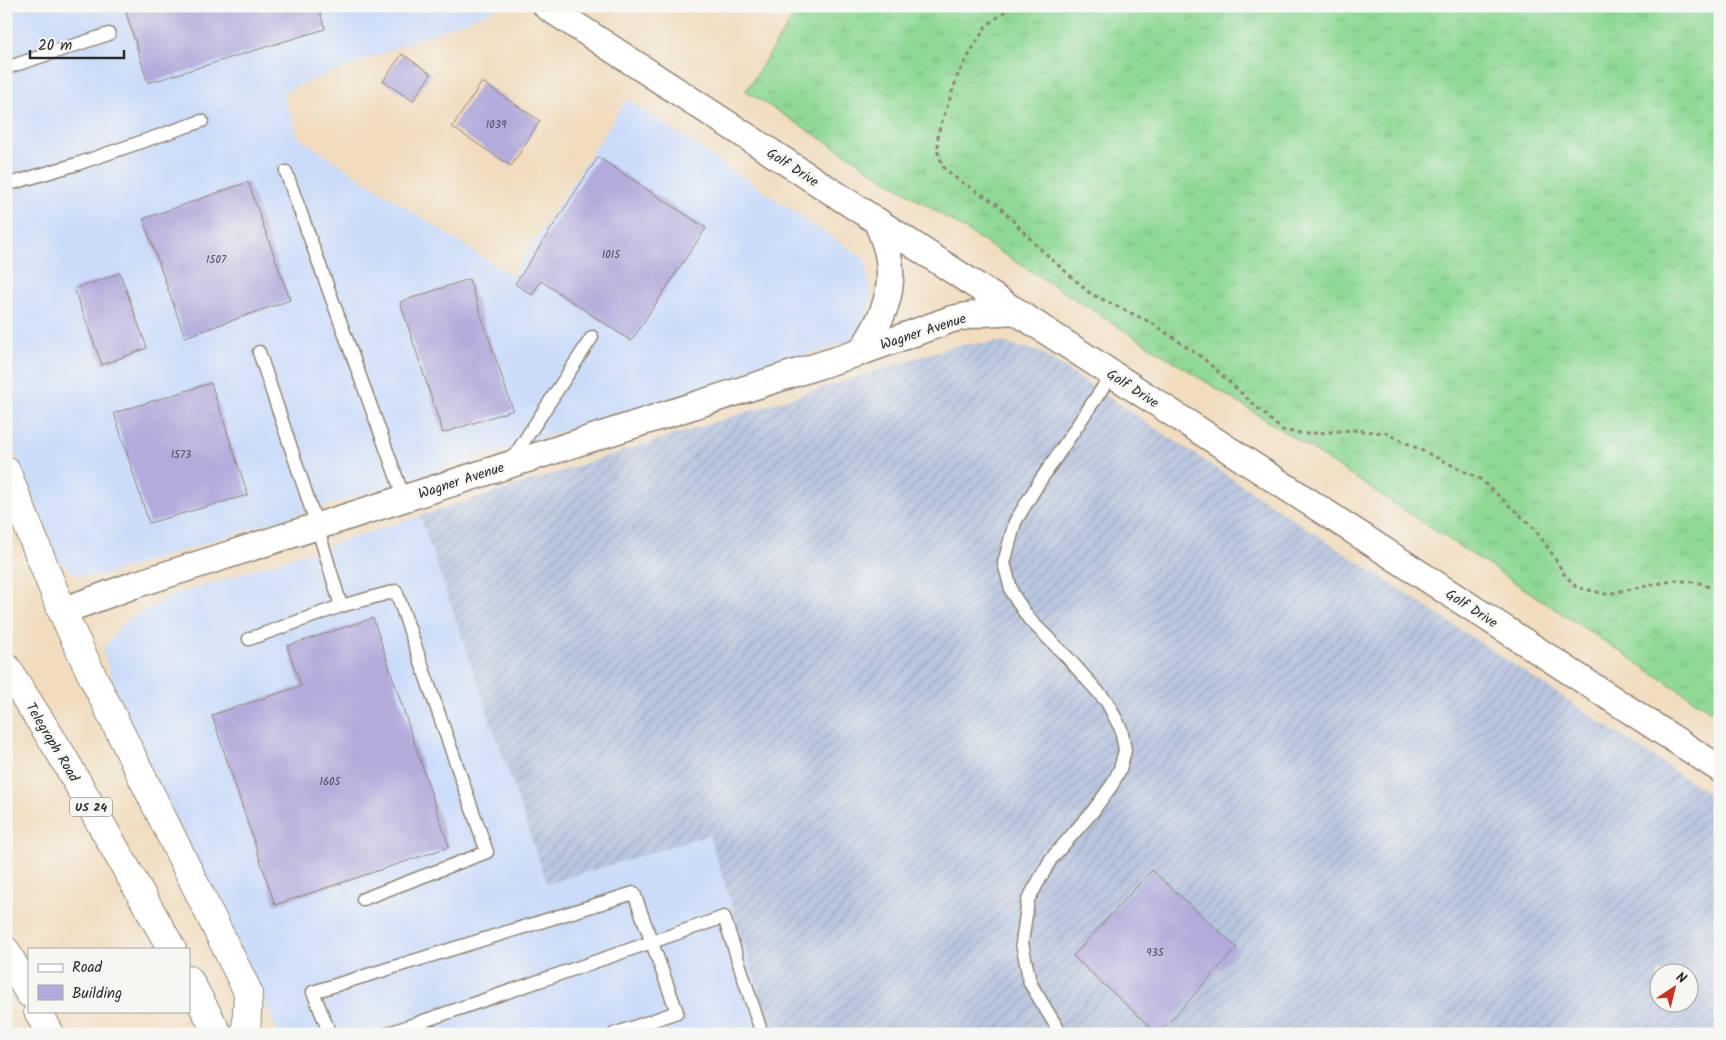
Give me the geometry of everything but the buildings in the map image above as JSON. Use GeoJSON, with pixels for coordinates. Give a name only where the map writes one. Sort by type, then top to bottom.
{"type":"FeatureCollection","features":[{"type":"Feature","properties":{"kind":"highway"},"geometry":{"type":"LineString","coordinates":[[6,471],[62,611],[248,992],[246,1034]]}},
{"type":"Feature","properties":{"kind":"highway","name":"Telegraph Road"},"geometry":{"type":"LineString","coordinates":[[6,667],[60,752],[171,948]]}},
{"type":"Feature","properties":{"kind":"highway"},"geometry":{"type":"LineString","coordinates":[[6,951],[28,991]]}},
{"type":"Feature","properties":{"kind":"highway"},"geometry":{"type":"LineString","coordinates":[[190,982],[218,1034]]}},
{"type":"Feature","properties":{"kind":"highway"},"geometry":{"type":"LineString","coordinates":[[39,1012],[50,1034]]}},
{"type":"Feature","properties":{"kind":"street","name":"Golf Drive"},"geometry":{"type":"LineString","coordinates":[[546,6],[1720,768]]}},
{"type":"Feature","properties":{"kind":"street","name":"Wagner Avenue"},"geometry":{"type":"LineString","coordinates":[[860,352],[879,324],[889,291],[888,254],[877,221]]}},
{"type":"Feature","properties":{"kind":"street","name":"Wagner Avenue"},"geometry":{"type":"LineString","coordinates":[[62,611],[134,585],[860,352],[952,319],[983,313],[1016,311]]}},
{"type":"Feature","properties":{"kind":"lane"},"geometry":{"type":"LineString","coordinates":[[6,68],[109,34]]}},
{"type":"Feature","properties":{"kind":"lane"},"geometry":{"type":"LineString","coordinates":[[6,185],[78,164],[202,121]]}},
{"type":"Feature","properties":{"kind":"lane"},"geometry":{"type":"LineString","coordinates":[[286,172],[404,498]]}},
{"type":"Feature","properties":{"kind":"lane"},"geometry":{"type":"LineString","coordinates":[[508,465],[592,338]]}},
{"type":"Feature","properties":{"kind":"lane"},"geometry":{"type":"LineString","coordinates":[[259,352],[317,526],[341,606]]}},
{"type":"Feature","properties":{"kind":"lane"},"geometry":{"type":"LineString","coordinates":[[1061,1034],[1030,983],[1022,944],[1028,900],[1051,858],[1093,811],[1112,785],[1120,769],[1125,750],[1121,729],[1107,702],[1029,618],[1012,594],[1004,563],[1015,522],[1038,484],[1112,374]]}},
{"type":"Feature","properties":{"kind":"lane"},"geometry":{"type":"LineString","coordinates":[[249,639],[341,606],[396,591],[487,852],[363,899]]}},
{"type":"Feature","properties":{"kind":"lane"},"geometry":{"type":"LineString","coordinates":[[330,1034],[313,992],[634,893],[677,1012],[614,1034]]}},
{"type":"Feature","properties":{"kind":"lane"},"geometry":{"type":"LineString","coordinates":[[386,1034],[724,916],[762,1034]]}},
{"type":"Feature","properties":{"kind":"path"},"geometry":{"type":"LineString","coordinates":[[1020,6],[1010,8],[986,26],[959,72],[938,133],[938,153],[944,168],[957,179],[997,204],[1040,248],[1091,294],[1152,324],[1204,359],[1282,430],[1305,434],[1352,430],[1386,432],[1480,479],[1533,527],[1564,574],[1576,587],[1606,594],[1676,580],[1700,583],[1720,592]]}},
{"type":"Feature","properties":{"kind":"shaded area"},"geometry":{"type":"Polygon","coordinates":[[[6,6],[493,6],[497,9],[282,92],[299,138],[512,276],[627,99],[866,260],[871,302],[854,340],[101,576],[80,576],[59,561],[6,429],[6,6]]]}},
{"type":"Feature","properties":{"kind":"shaded area"},"geometry":{"type":"Polygon","coordinates":[[[1001,342],[1040,352],[1720,801],[1720,1034],[773,1034],[709,835],[547,884],[420,516],[957,345],[1001,342]]]}},
{"type":"Feature","properties":{"kind":"shaded area"},"geometry":{"type":"Polygon","coordinates":[[[420,516],[547,884],[709,835],[773,1034],[279,1034],[243,954],[117,697],[103,650],[124,622],[172,596],[420,516]]]}},
{"type":"Feature","properties":{"kind":"green space"},"geometry":{"type":"Polygon","coordinates":[[[800,6],[1720,6],[1720,717],[1282,430],[746,91],[800,6]]]}}]}
